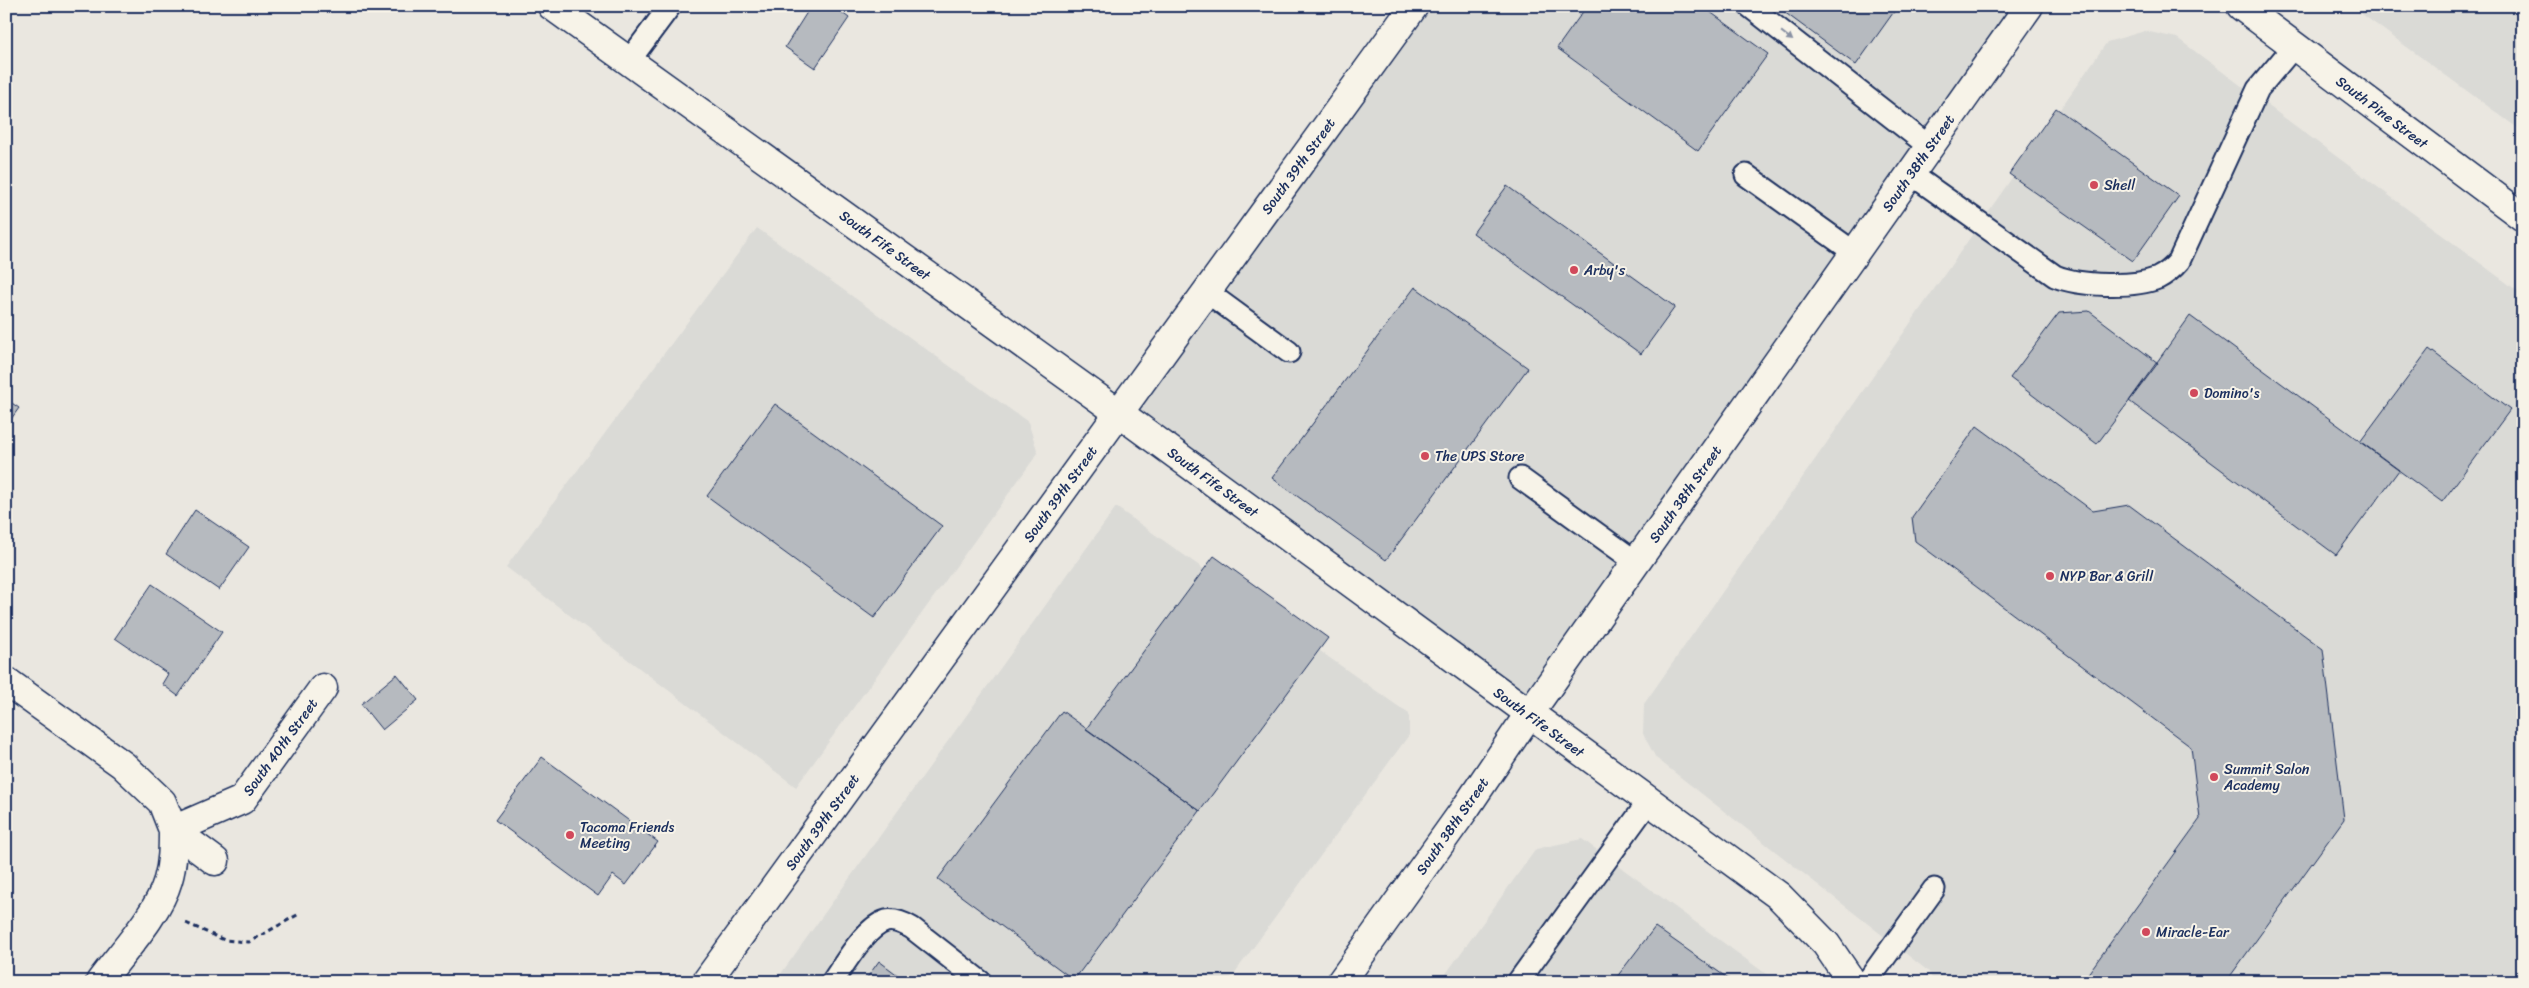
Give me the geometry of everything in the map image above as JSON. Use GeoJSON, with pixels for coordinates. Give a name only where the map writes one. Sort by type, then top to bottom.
{"type":"FeatureCollection","features":[{"type":"Feature","properties":{"kind":"street","name":"South Fife Street"},"geometry":{"type":"LineString","coordinates":[[552,6],[1119,413],[1780,896],[1826,944],[1852,982]]}},
{"type":"Feature","properties":{"kind":"street","name":"South 39th Street"},"geometry":{"type":"LineString","coordinates":[[706,982],[1414,6]]}},
{"type":"Feature","properties":{"kind":"street","name":"South 38th Street"},"geometry":{"type":"LineString","coordinates":[[1341,982],[1467,806],[1529,714],[2029,6]]}},
{"type":"Feature","properties":{"kind":"street","name":"South Pine Street"},"geometry":{"type":"LineString","coordinates":[[2241,6],[2523,217]]}},
{"type":"Feature","properties":{"kind":"street"},"geometry":{"type":"LineString","coordinates":[[6,681],[122,764],[162,802],[173,830],[173,857],[168,881],[158,903],[100,982]]}},
{"type":"Feature","properties":{"kind":"street","name":"South 40th Street"},"geometry":{"type":"LineString","coordinates":[[173,830],[242,800],[323,688]]}},
{"type":"Feature","properties":{"kind":"street"},"geometry":{"type":"LineString","coordinates":[[173,830],[215,860]]}},
{"type":"Feature","properties":{"kind":"lane"},"geometry":{"type":"LineString","coordinates":[[629,61],[670,6]]}},
{"type":"Feature","properties":{"kind":"lane"},"geometry":{"type":"LineString","coordinates":[[1749,6],[1930,147]]}},
{"type":"Feature","properties":{"kind":"lane"},"geometry":{"type":"LineString","coordinates":[[1911,174],[2055,276],[2079,283],[2150,281],[2166,274],[2179,261],[2258,89],[2295,45]]}},
{"type":"Feature","properties":{"kind":"lane"},"geometry":{"type":"LineString","coordinates":[[1746,174],[1854,253]]}},
{"type":"Feature","properties":{"kind":"lane"},"geometry":{"type":"LineString","coordinates":[[1207,292],[1289,352]]}},
{"type":"Feature","properties":{"kind":"lane"},"geometry":{"type":"LineString","coordinates":[[1520,478],[1636,562]]}},
{"type":"Feature","properties":{"kind":"lane"},"geometry":{"type":"LineString","coordinates":[[1518,982],[1649,801]]}},
{"type":"Feature","properties":{"kind":"lane"},"geometry":{"type":"LineString","coordinates":[[1866,982],[1934,889]]}},
{"type":"Feature","properties":{"kind":"lane"},"geometry":{"type":"LineString","coordinates":[[832,982],[862,940],[881,923],[888,921],[904,924],[912,928],[981,982]]}},
{"type":"Feature","properties":{"kind":"path"},"geometry":{"type":"LineString","coordinates":[[158,903],[193,928],[224,940],[250,942],[299,914]]}},
{"type":"Feature","properties":{"kind":"shaded area"},"geometry":{"type":"Polygon","coordinates":[[[1414,6],[2029,6],[1529,714],[1119,413],[1414,6]]]}},
{"type":"Feature","properties":{"kind":"shaded area"},"geometry":{"type":"Polygon","coordinates":[[[2351,6],[2523,6],[2523,132],[2351,6]]]}},
{"type":"Feature","properties":{"kind":"shaded area"},"geometry":{"type":"Polygon","coordinates":[[[2145,31],[2177,38],[2523,295],[2523,982],[1934,982],[1928,971],[1656,758],[1643,734],[1644,704],[2107,42],[2145,31]]]}},
{"type":"Feature","properties":{"kind":"shaded area"},"geometry":{"type":"Polygon","coordinates":[[[757,228],[1028,422],[1038,453],[796,787],[506,567],[757,228]]]}},
{"type":"Feature","properties":{"kind":"shaded area"},"geometry":{"type":"Polygon","coordinates":[[[1116,507],[1409,714],[1409,735],[1228,982],[775,982],[1116,507]]]}},
{"type":"Feature","properties":{"kind":"shaded area"},"geometry":{"type":"Polygon","coordinates":[[[1582,839],[1777,982],[1440,982],[1536,849],[1582,839]]]}},
{"type":"Feature","properties":{"kind":"building"},"geometry":{"type":"Polygon","coordinates":[[[811,6],[833,6],[849,18],[815,68],[785,47],[811,6]]]}},
{"type":"Feature","properties":{"kind":"building"},"geometry":{"type":"Polygon","coordinates":[[[1587,6],[1702,6],[1768,54],[1698,151],[1557,48],[1587,6]]]}},
{"type":"Feature","properties":{"kind":"building"},"geometry":{"type":"Polygon","coordinates":[[[1776,6],[1898,6],[1856,65],[1776,6]]]}},
{"type":"Feature","properties":{"kind":"building","name":"Shell"},"geometry":{"type":"Polygon","coordinates":[[[2056,108],[2179,196],[2133,261],[2009,174],[2056,108]]]}},
{"type":"Feature","properties":{"kind":"building","name":"Arby's"},"geometry":{"type":"Polygon","coordinates":[[[1507,186],[1675,307],[1641,354],[1473,233],[1507,186]]]}},
{"type":"Feature","properties":{"kind":"building"},"geometry":{"type":"Polygon","coordinates":[[[1415,287],[1528,368],[1386,560],[1272,478],[1415,287]]]}},
{"type":"Feature","properties":{"kind":"building"},"geometry":{"type":"Polygon","coordinates":[[[2089,311],[2158,363],[2097,444],[2010,378],[2059,313],[2089,311]]]}},
{"type":"Feature","properties":{"kind":"building"},"geometry":{"type":"Polygon","coordinates":[[[2190,316],[2399,470],[2336,555],[2129,401],[2190,316]]]}},
{"type":"Feature","properties":{"kind":"building"},"geometry":{"type":"Polygon","coordinates":[[[2429,349],[2510,410],[2442,502],[2360,442],[2429,349]]]}},
{"type":"Feature","properties":{"kind":"building"},"geometry":{"type":"Polygon","coordinates":[[[6,399],[19,408],[6,426],[6,399]]]}},
{"type":"Feature","properties":{"kind":"building"},"geometry":{"type":"Polygon","coordinates":[[[775,404],[942,526],[874,618],[707,496],[775,404]]]}},
{"type":"Feature","properties":{"kind":"building"},"geometry":{"type":"Polygon","coordinates":[[[1977,426],[2093,511],[2129,505],[2323,649],[2344,819],[2226,982],[2082,982],[2200,819],[2191,747],[1915,541],[1912,517],[1977,426]]]}},
{"type":"Feature","properties":{"kind":"building"},"geometry":{"type":"Polygon","coordinates":[[[195,510],[249,547],[219,590],[166,554],[195,510]]]}},
{"type":"Feature","properties":{"kind":"building"},"geometry":{"type":"Polygon","coordinates":[[[1214,556],[1328,638],[1200,811],[1086,729],[1214,556]]]}},
{"type":"Feature","properties":{"kind":"building"},"geometry":{"type":"Polygon","coordinates":[[[152,584],[222,632],[178,696],[162,684],[168,674],[115,638],[152,584]]]}},
{"type":"Feature","properties":{"kind":"building"},"geometry":{"type":"Polygon","coordinates":[[[397,674],[418,700],[382,730],[361,704],[397,674]]]}},
{"type":"Feature","properties":{"kind":"building"},"geometry":{"type":"Polygon","coordinates":[[[1062,711],[1200,811],[1074,980],[938,879],[1062,711]]]}},
{"type":"Feature","properties":{"kind":"building"},"geometry":{"type":"Polygon","coordinates":[[[542,757],[658,842],[626,885],[613,875],[598,896],[495,820],[542,757]]]}},
{"type":"Feature","properties":{"kind":"building"},"geometry":{"type":"Polygon","coordinates":[[[1655,927],[1733,982],[1613,982],[1655,927]]]}},
{"type":"Feature","properties":{"kind":"building"},"geometry":{"type":"Polygon","coordinates":[[[879,961],[907,982],[864,982],[879,961]]]}},
{"type":"Feature","properties":{"kind":"place","name":"Shell"},"geometry":{"type":"Point","coordinates":[2094,185]}},
{"type":"Feature","properties":{"kind":"place","name":"Arby's"},"geometry":{"type":"Point","coordinates":[1574,270]}},
{"type":"Feature","properties":{"kind":"place","name":"Domino's"},"geometry":{"type":"Point","coordinates":[2194,393]}},
{"type":"Feature","properties":{"kind":"place","name":"The UPS Store"},"geometry":{"type":"Point","coordinates":[1425,456]}},
{"type":"Feature","properties":{"kind":"place","name":"NYP Bar & Grill"},"geometry":{"type":"Point","coordinates":[2050,576]}},
{"type":"Feature","properties":{"kind":"place","name":"Summit Salon Academy"},"geometry":{"type":"Point","coordinates":[2214,777]}},
{"type":"Feature","properties":{"kind":"place","name":"Tacoma Friends Meeting"},"geometry":{"type":"Point","coordinates":[570,835]}},
{"type":"Feature","properties":{"kind":"place","name":"Miracle-Ear"},"geometry":{"type":"Point","coordinates":[2146,932]}}]}
